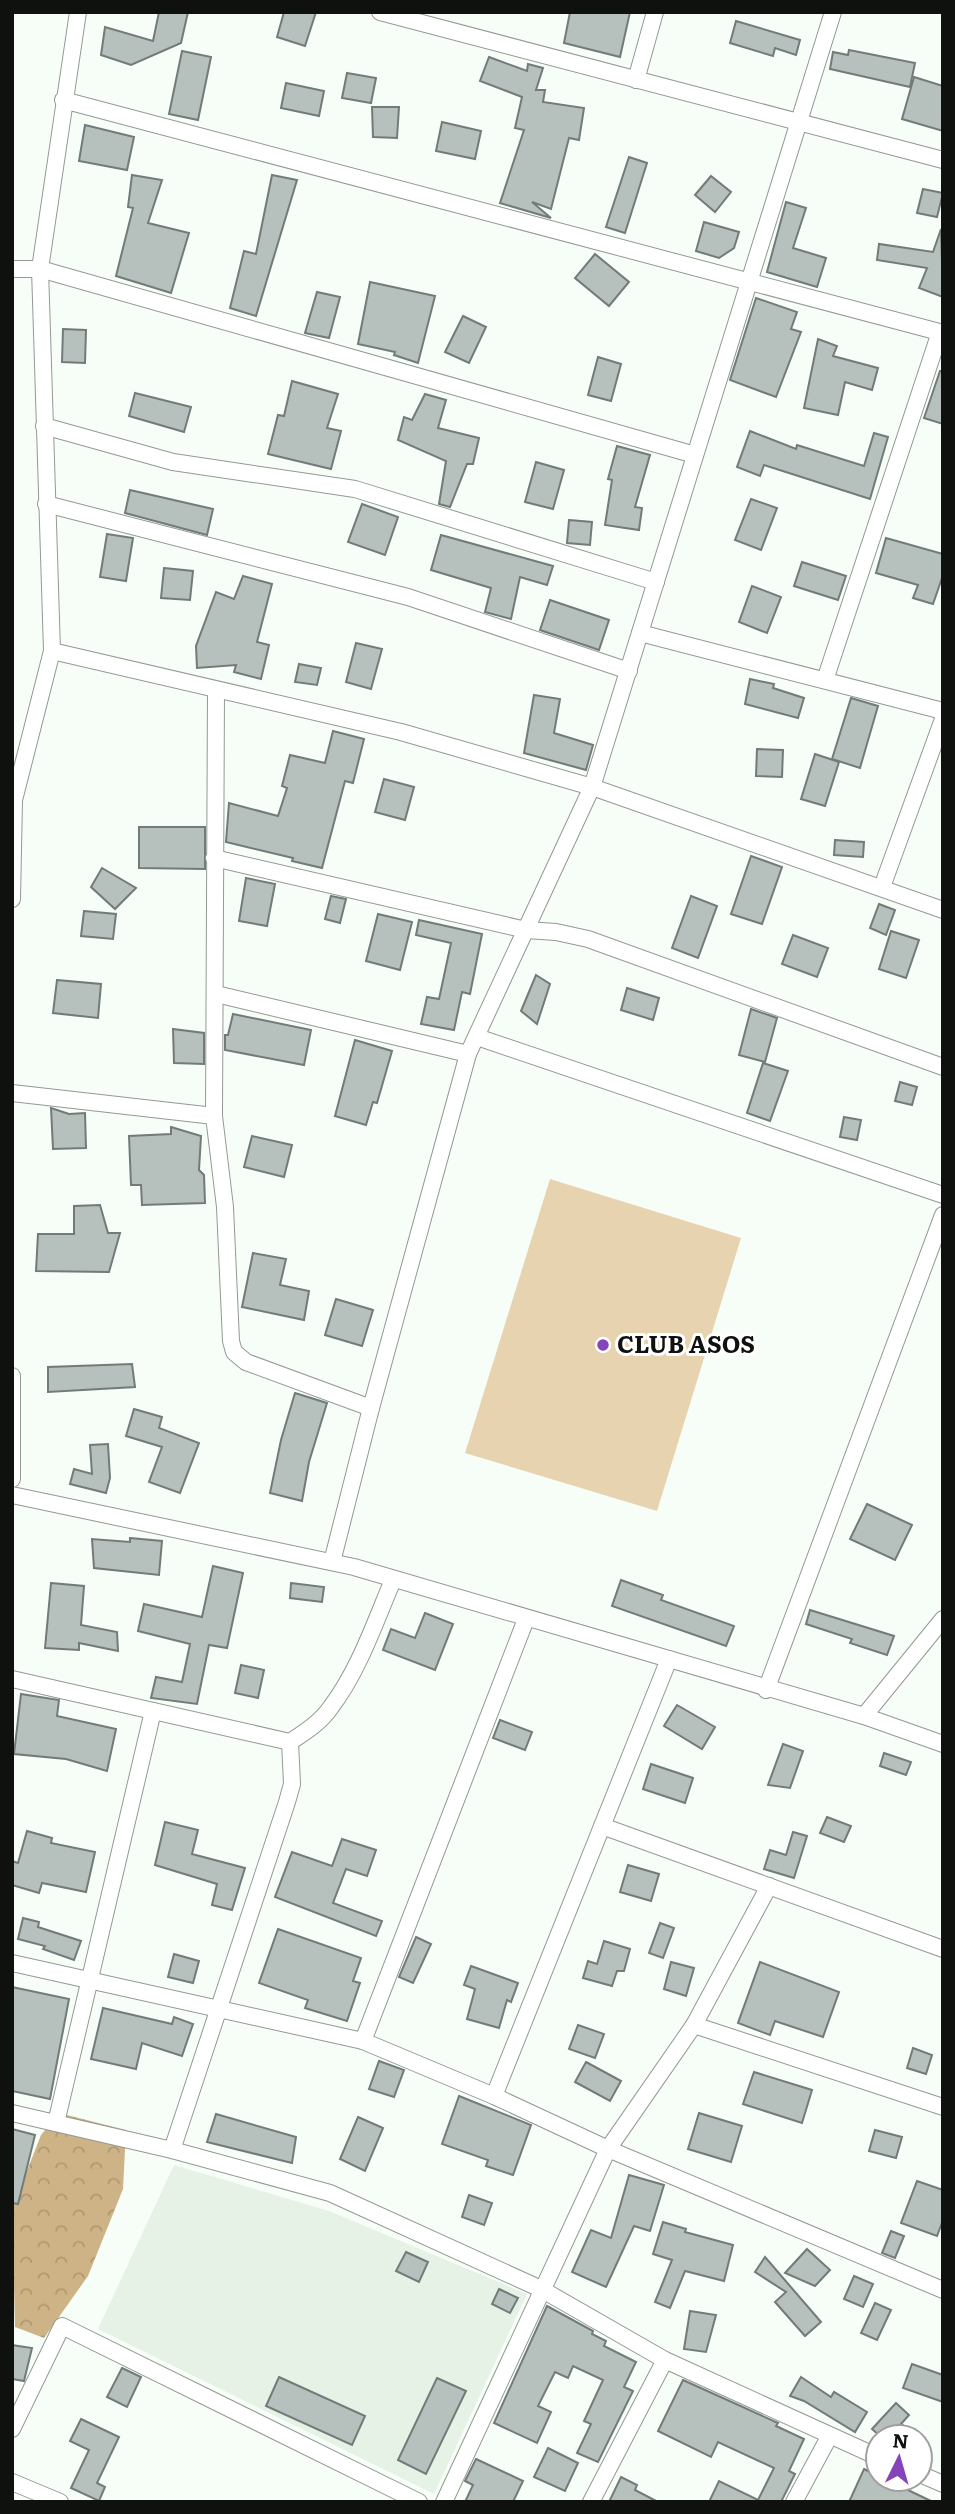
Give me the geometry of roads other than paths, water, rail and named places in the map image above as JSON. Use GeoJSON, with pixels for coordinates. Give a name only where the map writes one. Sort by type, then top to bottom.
{"type":"FeatureCollection","features":[{"type":"Feature","properties":{"kind":"street"},"geometry":{"type":"LineString","coordinates":[[12,900],[13,800],[52,651],[40,269],[78,12]]}},
{"type":"Feature","properties":{"kind":"street"},"geometry":{"type":"LineString","coordinates":[[380,12],[943,160]]}},
{"type":"Feature","properties":{"kind":"street"},"geometry":{"type":"LineString","coordinates":[[636,80],[655,12]]}},
{"type":"Feature","properties":{"kind":"street"},"geometry":{"type":"LineString","coordinates":[[332,1562],[371,1408],[468,1054],[592,787],[833,12]]}},
{"type":"Feature","properties":{"kind":"street"},"geometry":{"type":"LineString","coordinates":[[63,100],[941,332],[825,681]]}},
{"type":"Feature","properties":{"kind":"street"},"geometry":{"type":"LineString","coordinates":[[12,269],[40,269],[695,455]]}},
{"type":"Feature","properties":{"kind":"street"},"geometry":{"type":"LineString","coordinates":[[44,426],[173,462],[355,489],[656,582]]}},
{"type":"Feature","properties":{"kind":"street"},"geometry":{"type":"LineString","coordinates":[[46,504],[408,597],[629,671]]}},
{"type":"Feature","properties":{"kind":"street"},"geometry":{"type":"LineString","coordinates":[[640,633],[943,711]]}},
{"type":"Feature","properties":{"kind":"street"},"geometry":{"type":"LineString","coordinates":[[52,651],[401,732],[592,787],[943,910]]}},
{"type":"Feature","properties":{"kind":"street"},"geometry":{"type":"LineString","coordinates":[[216,690],[214,1116],[225,1207],[229,1320],[234,1352],[246,1362],[371,1408]]}},
{"type":"Feature","properties":{"kind":"street"},"geometry":{"type":"LineString","coordinates":[[882,887],[943,719]]}},
{"type":"Feature","properties":{"kind":"street"},"geometry":{"type":"LineString","coordinates":[[214,858],[526,930],[556,932],[588,939],[943,1067]]}},
{"type":"Feature","properties":{"kind":"street"},"geometry":{"type":"LineString","coordinates":[[216,994],[468,1054]]}},
{"type":"Feature","properties":{"kind":"street"},"geometry":{"type":"LineString","coordinates":[[477,1037],[943,1195]]}},
{"type":"Feature","properties":{"kind":"street"},"geometry":{"type":"LineString","coordinates":[[12,1093],[214,1116]]}},
{"type":"Feature","properties":{"kind":"street"},"geometry":{"type":"LineString","coordinates":[[766,1690],[943,1215]]}},
{"type":"Feature","properties":{"kind":"street"},"geometry":{"type":"LineString","coordinates":[[12,1376],[12,1479]]}},
{"type":"Feature","properties":{"kind":"street"},"geometry":{"type":"LineString","coordinates":[[12,1495],[332,1562],[766,1690],[864,1716],[943,1744]]}},
{"type":"Feature","properties":{"kind":"street"},"geometry":{"type":"LineString","coordinates":[[12,1679],[290,1742],[314,1726],[331,1707],[354,1668],[393,1580]]}},
{"type":"Feature","properties":{"kind":"street"},"geometry":{"type":"LineString","coordinates":[[363,2041],[526,1619]]}},
{"type":"Feature","properties":{"kind":"street"},"geometry":{"type":"LineString","coordinates":[[864,1716],[943,1619]]}},
{"type":"Feature","properties":{"kind":"street"},"geometry":{"type":"LineString","coordinates":[[494,2096],[669,1660]]}},
{"type":"Feature","properties":{"kind":"street"},"geometry":{"type":"LineString","coordinates":[[56,2123],[153,1711]]}},
{"type":"Feature","properties":{"kind":"street"},"geometry":{"type":"LineString","coordinates":[[172,2150],[216,2010],[287,1802],[292,1784],[290,1742]]}},
{"type":"Feature","properties":{"kind":"street"},"geometry":{"type":"LineString","coordinates":[[602,1826],[943,1949]]}},
{"type":"Feature","properties":{"kind":"street"},"geometry":{"type":"LineString","coordinates":[[444,2502],[608,2149],[694,2025],[769,1886]]}},
{"type":"Feature","properties":{"kind":"street"},"geometry":{"type":"LineString","coordinates":[[12,1963],[363,2041],[494,2096],[608,2149],[943,2290]]}},
{"type":"Feature","properties":{"kind":"street"},"geometry":{"type":"LineString","coordinates":[[694,2025],[943,2107]]}},
{"type":"Feature","properties":{"kind":"street"},"geometry":{"type":"LineString","coordinates":[[12,2113],[172,2150],[330,2193],[541,2289],[665,2360],[864,2451]]}},
{"type":"Feature","properties":{"kind":"street"},"geometry":{"type":"LineString","coordinates":[[12,2429],[62,2326],[419,2502]]}},
{"type":"Feature","properties":{"kind":"street"},"geometry":{"type":"LineString","coordinates":[[591,2502],[665,2360]]}},
{"type":"Feature","properties":{"kind":"street"},"geometry":{"type":"LineString","coordinates":[[794,2502],[830,2437]]}},
{"type":"Feature","properties":{"kind":"street"},"geometry":{"type":"LineString","coordinates":[[12,2482],[60,2502]]}},
{"type":"Feature","properties":{"kind":"place","name":"CLUB ASOS"},"geometry":{"type":"Point","coordinates":[603,1345]}}]}
